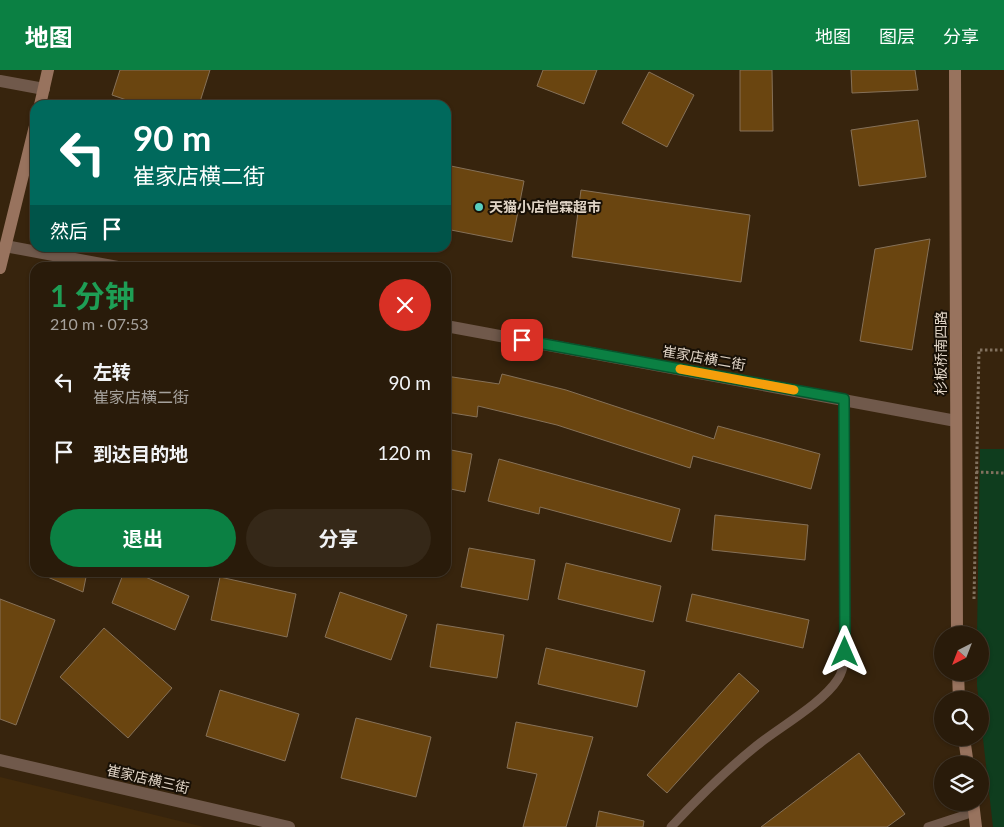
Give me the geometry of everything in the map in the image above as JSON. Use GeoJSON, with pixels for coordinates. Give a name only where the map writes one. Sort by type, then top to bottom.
{"type":"FeatureCollection","features":[{"type":"Feature","properties":{"kind":"street"},"geometry":{"type":"LineString","coordinates":[[41,100],[48,70]]}},
{"type":"Feature","properties":{"kind":"street","name":"杉板桥南四路"},"geometry":{"type":"LineString","coordinates":[[955,70],[957,626]]}},
{"type":"Feature","properties":{"kind":"street"},"geometry":{"type":"LineString","coordinates":[[0,81],[44,89]]}},
{"type":"Feature","properties":{"kind":"street"},"geometry":{"type":"LineString","coordinates":[[0,268],[30,146]]}},
{"type":"Feature","properties":{"kind":"street"},"geometry":{"type":"LineString","coordinates":[[5,246],[30,251]]}},
{"type":"Feature","properties":{"kind":"street"},"geometry":{"type":"LineString","coordinates":[[37,252],[92,262]]}},
{"type":"Feature","properties":{"kind":"street","name":"崔家店横二街"},"geometry":{"type":"LineString","coordinates":[[451,327],[956,421]]}},
{"type":"Feature","properties":{"kind":"street","name":"崔家店横三街"},"geometry":{"type":"LineString","coordinates":[[0,760],[289,827]]}},
{"type":"Feature","properties":{"kind":"street"},"geometry":{"type":"LineString","coordinates":[[974,811],[976,827]]}},
{"type":"Feature","properties":{"kind":"lane"},"geometry":{"type":"LineString","coordinates":[[671,827],[710,785],[755,747],[824,695],[838,679],[842,670],[845,642],[844,399]]}},
{"type":"Feature","properties":{"kind":"lane"},"geometry":{"type":"LineString","coordinates":[[933,826],[965,811]]}},
{"type":"Feature","properties":{"kind":"path"},"geometry":{"type":"LineString","coordinates":[[974,606],[979,350],[1004,350]]}},
{"type":"Feature","properties":{"kind":"path"},"geometry":{"type":"LineString","coordinates":[[976,472],[1004,473]]}},
{"type":"Feature","properties":{"kind":"shaded area"},"geometry":{"type":"Polygon","coordinates":[[[0,777],[204,827],[0,827],[0,777]]]}},
{"type":"Feature","properties":{"kind":"green space"},"geometry":{"type":"Polygon","coordinates":[[[980,449],[1004,449],[1004,827],[993,827],[989,792],[989,756],[985,756],[984,746],[989,746],[989,691],[978,691],[977,686],[977,681],[989,681],[989,626],[977,626],[980,449]]]}},
{"type":"Feature","properties":{"kind":"building"},"geometry":{"type":"Polygon","coordinates":[[[120,70],[210,70],[201,100],[126,100],[112,95],[120,70]]]}},
{"type":"Feature","properties":{"kind":"building"},"geometry":{"type":"Polygon","coordinates":[[[543,70],[597,70],[584,104],[537,86],[543,70]]]}},
{"type":"Feature","properties":{"kind":"building"},"geometry":{"type":"Polygon","coordinates":[[[740,70],[772,70],[773,131],[740,131],[740,70]]]}},
{"type":"Feature","properties":{"kind":"building"},"geometry":{"type":"Polygon","coordinates":[[[851,70],[915,70],[918,90],[852,93],[851,70]]]}},
{"type":"Feature","properties":{"kind":"building"},"geometry":{"type":"Polygon","coordinates":[[[649,72],[694,95],[667,147],[622,123],[649,72]]]}},
{"type":"Feature","properties":{"kind":"building"},"geometry":{"type":"Polygon","coordinates":[[[918,120],[926,177],[859,186],[851,130],[918,120]]]}},
{"type":"Feature","properties":{"kind":"building"},"geometry":{"type":"Polygon","coordinates":[[[451,166],[524,181],[512,242],[451,230],[451,166]]]}},
{"type":"Feature","properties":{"kind":"building"},"geometry":{"type":"Polygon","coordinates":[[[581,190],[750,215],[741,282],[572,257],[581,190]]]}},
{"type":"Feature","properties":{"kind":"building"},"geometry":{"type":"Polygon","coordinates":[[[930,239],[912,350],[860,341],[875,249],[930,239]]]}},
{"type":"Feature","properties":{"kind":"building"},"geometry":{"type":"Polygon","coordinates":[[[502,374],[566,390],[714,439],[718,426],[820,454],[811,489],[693,456],[690,468],[557,425],[478,406],[477,417],[451,413],[451,377],[499,384],[502,374]]]}},
{"type":"Feature","properties":{"kind":"building"},"geometry":{"type":"Polygon","coordinates":[[[451,450],[472,454],[465,492],[451,489],[451,450]]]}},
{"type":"Feature","properties":{"kind":"building"},"geometry":{"type":"Polygon","coordinates":[[[499,459],[680,509],[671,542],[540,507],[539,514],[488,501],[499,459]]]}},
{"type":"Feature","properties":{"kind":"building"},"geometry":{"type":"Polygon","coordinates":[[[715,515],[808,525],[805,560],[712,550],[715,515]]]}},
{"type":"Feature","properties":{"kind":"building"},"geometry":{"type":"Polygon","coordinates":[[[469,548],[535,560],[528,600],[461,587],[469,548]]]}},
{"type":"Feature","properties":{"kind":"building"},"geometry":{"type":"Polygon","coordinates":[[[566,563],[661,586],[653,622],[558,599],[566,563]]]}},
{"type":"Feature","properties":{"kind":"building"},"geometry":{"type":"Polygon","coordinates":[[[47,577],[86,577],[83,592],[47,577]]]}},
{"type":"Feature","properties":{"kind":"building"},"geometry":{"type":"Polygon","coordinates":[[[122,577],[145,577],[189,596],[175,630],[112,603],[122,577]]]}},
{"type":"Feature","properties":{"kind":"building"},"geometry":{"type":"Polygon","coordinates":[[[220,577],[296,594],[287,637],[211,620],[220,577]]]}},
{"type":"Feature","properties":{"kind":"building"},"geometry":{"type":"Polygon","coordinates":[[[340,592],[407,615],[391,660],[325,637],[340,592]]]}},
{"type":"Feature","properties":{"kind":"building"},"geometry":{"type":"Polygon","coordinates":[[[692,594],[809,620],[803,648],[686,621],[692,594]]]}},
{"type":"Feature","properties":{"kind":"building"},"geometry":{"type":"Polygon","coordinates":[[[0,599],[55,620],[16,725],[0,719],[0,599]]]}},
{"type":"Feature","properties":{"kind":"building"},"geometry":{"type":"Polygon","coordinates":[[[437,624],[504,635],[497,678],[430,667],[437,624]]]}},
{"type":"Feature","properties":{"kind":"building"},"geometry":{"type":"Polygon","coordinates":[[[104,628],[172,688],[128,738],[60,677],[104,628]]]}},
{"type":"Feature","properties":{"kind":"building"},"geometry":{"type":"Polygon","coordinates":[[[546,648],[645,671],[637,707],[538,684],[546,648]]]}},
{"type":"Feature","properties":{"kind":"building"},"geometry":{"type":"Polygon","coordinates":[[[739,673],[759,691],[667,793],[647,775],[739,673]]]}},
{"type":"Feature","properties":{"kind":"building"},"geometry":{"type":"Polygon","coordinates":[[[220,690],[299,714],[285,761],[206,736],[220,690]]]}},
{"type":"Feature","properties":{"kind":"building"},"geometry":{"type":"Polygon","coordinates":[[[356,718],[431,737],[416,797],[341,778],[356,718]]]}},
{"type":"Feature","properties":{"kind":"building"},"geometry":{"type":"Polygon","coordinates":[[[516,722],[593,737],[566,827],[523,827],[537,774],[507,768],[516,722]]]}},
{"type":"Feature","properties":{"kind":"building"},"geometry":{"type":"Polygon","coordinates":[[[859,753],[905,814],[887,827],[761,827],[859,753]]]}},
{"type":"Feature","properties":{"kind":"building"},"geometry":{"type":"Polygon","coordinates":[[[599,811],[644,821],[643,827],[596,827],[599,811]]]}},
{"type":"Feature","properties":{"kind":"slow traffic"},"geometry":{"type":"LineString","coordinates":[[680,369],[794,390]]}},
{"type":"Feature","properties":{"kind":"place","name":"天猫小店恺霖超市"},"geometry":{"type":"Point","coordinates":[479,207]}},
{"type":"Feature","properties":{"kind":"route"},"geometry":{"type":"LineString","coordinates":[[522,340],[844,399],[845,652]]}}]}
